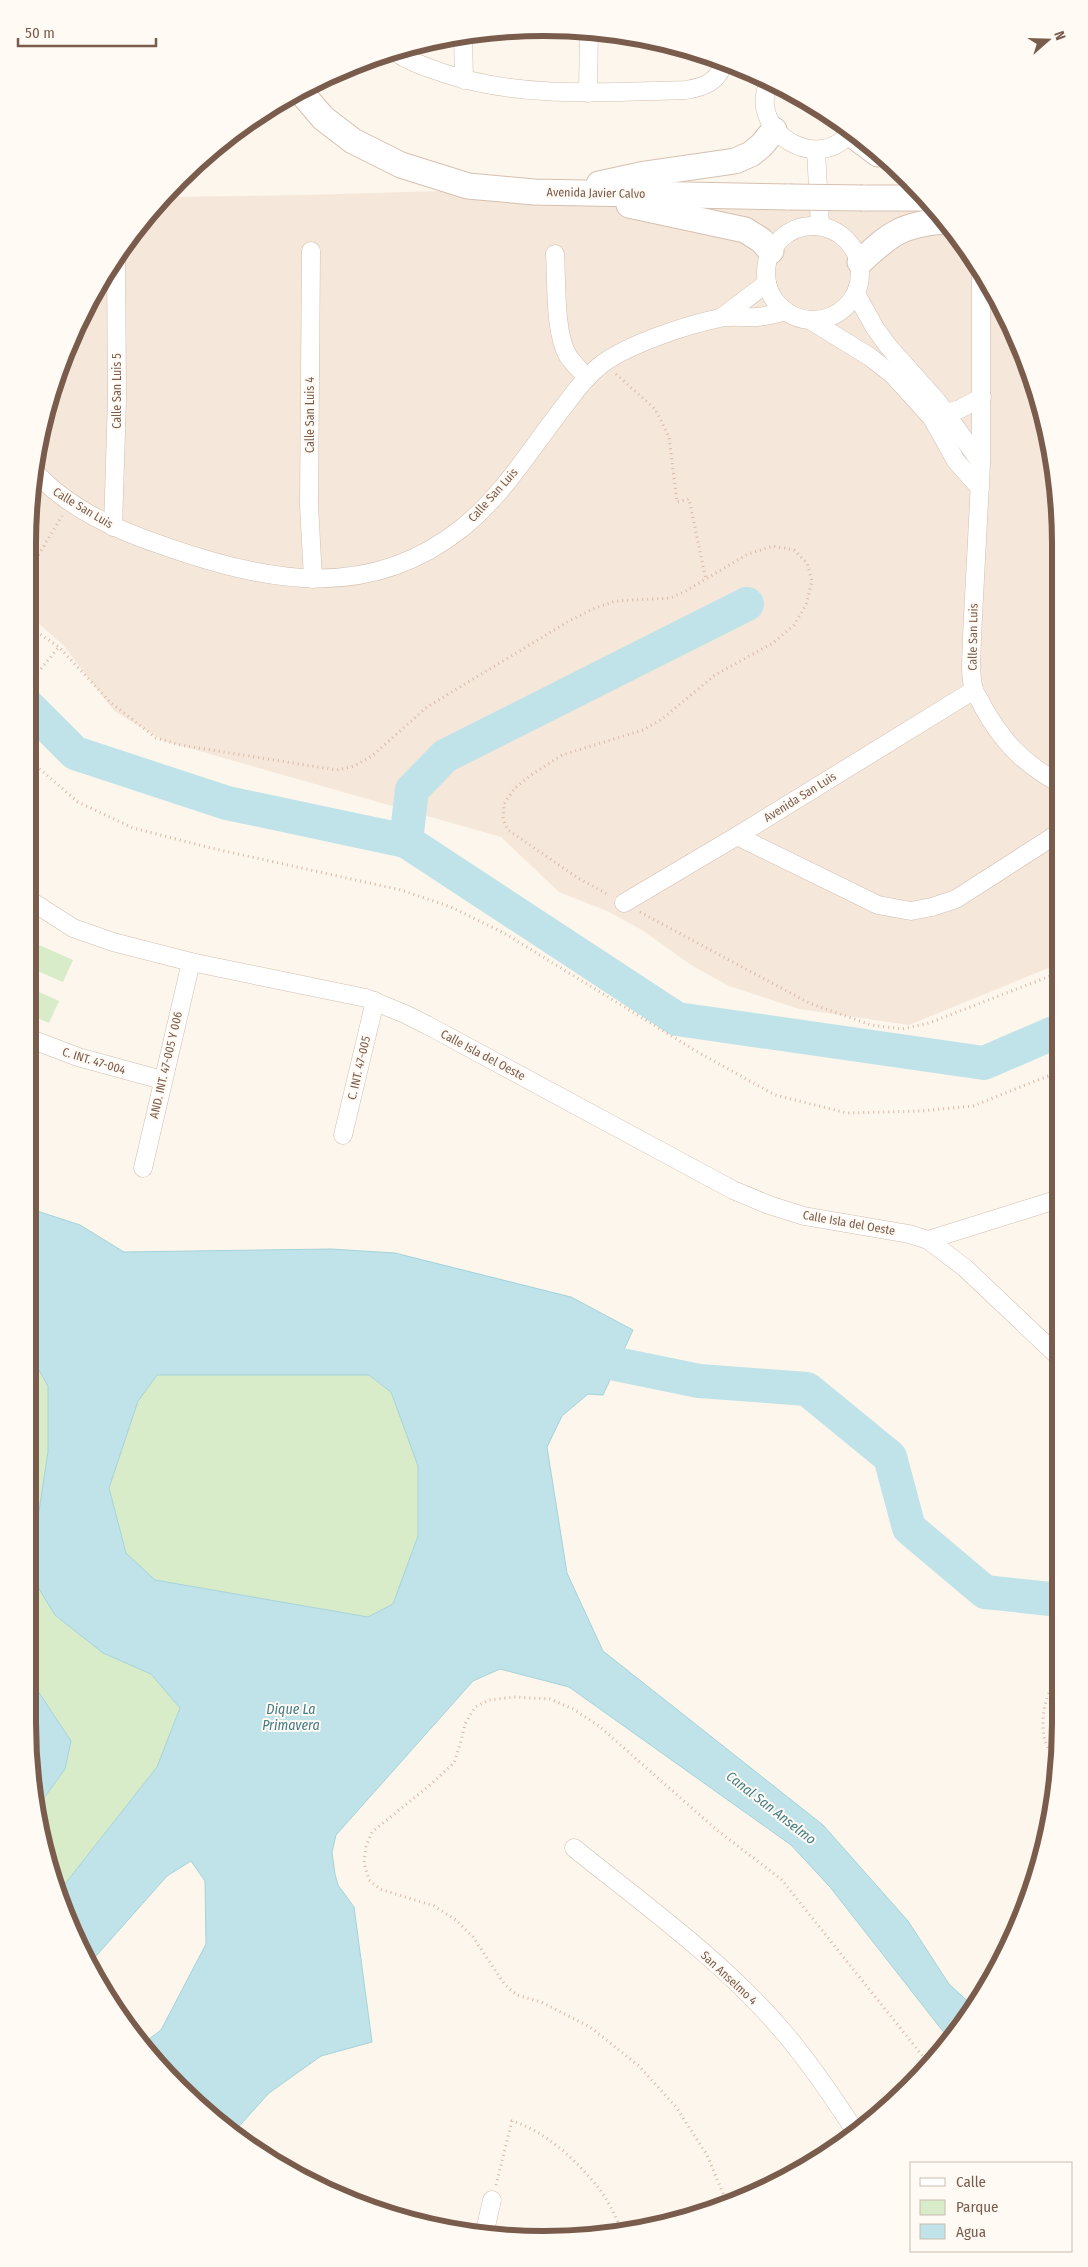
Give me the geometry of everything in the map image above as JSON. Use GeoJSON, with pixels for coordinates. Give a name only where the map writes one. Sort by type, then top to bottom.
{"type":"FeatureCollection","features":[{"type":"Feature","properties":{"kind":"street"},"geometry":{"type":"LineString","coordinates":[[588,38],[588,93]]}},
{"type":"Feature","properties":{"kind":"street"},"geometry":{"type":"LineString","coordinates":[[463,43],[464,80]]}},
{"type":"Feature","properties":{"kind":"street"},"geometry":{"type":"LineString","coordinates":[[402,57],[409,62],[464,80],[552,93],[686,90],[704,87],[715,80],[721,68]]}},
{"type":"Feature","properties":{"kind":"street"},"geometry":{"type":"LineString","coordinates":[[766,88],[765,110],[774,130],[785,141],[800,148],[816,150],[841,142],[847,136]]}},
{"type":"Feature","properties":{"kind":"street","name":"Avenida Javier Calvo"},"geometry":{"type":"LineString","coordinates":[[305,96],[323,118],[353,141],[401,165],[468,186],[534,192],[915,198]]}},
{"type":"Feature","properties":{"kind":"street"},"geometry":{"type":"LineString","coordinates":[[573,193],[609,180],[735,161],[751,154],[762,145],[774,130]]}},
{"type":"Feature","properties":{"kind":"street"},"geometry":{"type":"LineString","coordinates":[[816,150],[820,225]]}},
{"type":"Feature","properties":{"kind":"street"},"geometry":{"type":"LineString","coordinates":[[573,193],[745,230],[761,240],[770,251]]}},
{"type":"Feature","properties":{"kind":"street"},"geometry":{"type":"LineString","coordinates":[[860,262],[883,240],[902,229],[926,222],[936,221]]}},
{"type":"Feature","properties":{"kind":"street"},"geometry":{"type":"LineString","coordinates":[[805,225],[820,225],[838,231],[852,244],[860,262],[861,278],[856,294],[848,305],[837,314],[824,319],[810,320],[792,316],[770,294],[766,267],[770,251],[779,239],[791,230],[805,225]]}},
{"type":"Feature","properties":{"kind":"street","name":"Calle San Luis 4"},"geometry":{"type":"LineString","coordinates":[[311,251],[310,505],[313,579]]}},
{"type":"Feature","properties":{"kind":"street"},"geometry":{"type":"LineString","coordinates":[[555,254],[559,321],[563,340],[568,356],[586,377]]}},
{"type":"Feature","properties":{"kind":"street","name":"Calle San Luis 5"},"geometry":{"type":"LineString","coordinates":[[112,527],[117,408],[116,271]]}},
{"type":"Feature","properties":{"kind":"street","name":"Calle San Luis"},"geometry":{"type":"LineString","coordinates":[[722,317],[767,283]]}},
{"type":"Feature","properties":{"kind":"street","name":"Calle San Luis"},"geometry":{"type":"LineString","coordinates":[[981,285],[982,397],[980,488],[972,636],[974,690],[990,720],[1013,750],[1041,773],[1052,779]]}},
{"type":"Feature","properties":{"kind":"street"},"geometry":{"type":"LineString","coordinates":[[856,294],[875,328],[888,346],[915,374],[938,415],[956,461],[980,488]]}},
{"type":"Feature","properties":{"kind":"street","name":"Calle San Luis"},"geometry":{"type":"LineString","coordinates":[[41,479],[47,486],[70,502],[112,527],[206,560],[257,573],[313,579],[354,576],[402,564],[439,545],[464,527],[515,471],[586,377],[603,363],[624,351],[652,340],[722,317],[763,316],[785,311]]}},
{"type":"Feature","properties":{"kind":"street"},"geometry":{"type":"LineString","coordinates":[[810,320],[870,357],[893,375],[938,415],[980,463]]}},
{"type":"Feature","properties":{"kind":"street"},"geometry":{"type":"LineString","coordinates":[[938,415],[960,409],[982,397]]}},
{"type":"Feature","properties":{"kind":"street","name":"Avenida San Luis"},"geometry":{"type":"LineString","coordinates":[[624,903],[737,836],[974,690]]}},
{"type":"Feature","properties":{"kind":"street"},"geometry":{"type":"LineString","coordinates":[[737,836],[878,905],[911,911],[932,907],[956,899],[1052,837]]}},
{"type":"Feature","properties":{"kind":"street","name":"Calle Isla del Oeste"},"geometry":{"type":"LineString","coordinates":[[36,904],[73,928],[113,942],[191,962],[375,1001],[405,1014],[733,1190],[769,1205],[804,1216],[909,1234],[928,1240],[965,1268],[1052,1350]]}},
{"type":"Feature","properties":{"kind":"street","name":"AND. INT. 47-005 Y 006"},"geometry":{"type":"LineString","coordinates":[[143,1168],[191,962]]}},
{"type":"Feature","properties":{"kind":"street","name":"C. INT. 47-005"},"geometry":{"type":"LineString","coordinates":[[343,1135],[375,1001]]}},
{"type":"Feature","properties":{"kind":"street","name":"C. INT. 47-004"},"geometry":{"type":"LineString","coordinates":[[36,1041],[78,1057],[162,1080]]}},
{"type":"Feature","properties":{"kind":"street"},"geometry":{"type":"LineString","coordinates":[[928,1240],[1052,1201]]}},
{"type":"Feature","properties":{"kind":"street","name":"San Anselmo 4"},"geometry":{"type":"LineString","coordinates":[[574,1848],[672,1927],[739,1985],[786,2035],[835,2099],[852,2127]]}},
{"type":"Feature","properties":{"kind":"street"},"geometry":{"type":"LineString","coordinates":[[486,2227],[492,2200]]}},
{"type":"Feature","properties":{"kind":"path"},"geometry":{"type":"LineString","coordinates":[[603,363],[655,409],[669,437],[677,502],[689,499],[706,580]]}},
{"type":"Feature","properties":{"kind":"path"},"geometry":{"type":"LineString","coordinates":[[36,559],[70,502]]}},
{"type":"Feature","properties":{"kind":"path"},"geometry":{"type":"LineString","coordinates":[[36,631],[59,647],[110,702],[156,738],[180,745],[337,770],[354,766],[372,756],[427,707],[595,608],[616,601],[670,598],[706,580],[748,554],[773,546],[794,550],[808,563],[812,581],[806,605],[794,625],[773,643],[715,675],[662,719],[643,730],[562,756],[531,775],[514,789],[504,804],[503,818],[508,830],[578,878],[809,1004],[871,1025],[902,1029],[929,1023],[1052,975]]}},
{"type":"Feature","properties":{"kind":"path"},"geometry":{"type":"LineString","coordinates":[[36,674],[59,647]]}},
{"type":"Feature","properties":{"kind":"path"},"geometry":{"type":"LineString","coordinates":[[36,765],[78,802],[133,828],[210,848],[400,890],[451,907],[504,933],[696,1050],[775,1095],[846,1113],[921,1111],[973,1106],[1052,1074]]}},
{"type":"Feature","properties":{"kind":"path"},"geometry":{"type":"LineString","coordinates":[[1051,1754],[1044,1737],[1044,1705],[1052,1689]]}},
{"type":"Feature","properties":{"kind":"path"},"geometry":{"type":"LineString","coordinates":[[725,2197],[707,2155],[676,2107],[639,2066],[590,2028],[541,2002],[517,1995],[505,1985],[473,1937],[456,1920],[434,1906],[380,1889],[369,1880],[364,1863],[366,1846],[372,1832],[454,1763],[465,1724],[475,1707],[490,1700],[514,1697],[550,1699],[573,1709],[599,1726],[718,1831],[781,1878],[925,2059]]}},
{"type":"Feature","properties":{"kind":"path"},"geometry":{"type":"LineString","coordinates":[[492,2200],[512,2120],[529,2126],[561,2149],[597,2186],[620,2225]]}},
{"type":"Feature","properties":{"kind":"shaded area"},"geometry":{"type":"Polygon","coordinates":[[[547,188],[911,193],[947,235],[984,290],[1013,350],[1025,381],[1042,445],[1051,511],[1052,544],[1052,966],[909,1025],[799,1009],[729,986],[691,965],[642,930],[607,911],[559,892],[501,837],[164,741],[114,711],[63,645],[36,621],[37,511],[46,445],[63,381],[75,350],[104,290],[141,235],[174,197],[547,188]]]}},
{"type":"Feature","properties":{"kind":"green space"},"geometry":{"type":"Polygon","coordinates":[[[36,944],[73,960],[63,982],[36,970],[36,944]]]}},
{"type":"Feature","properties":{"kind":"green space"},"geometry":{"type":"Polygon","coordinates":[[[36,991],[59,1001],[49,1023],[36,1017],[36,991]]]}},
{"type":"Feature","properties":{"kind":"green space"},"geometry":{"type":"Polygon","coordinates":[[[36,1365],[48,1386],[48,1452],[36,1530],[36,1365]]]}},
{"type":"Feature","properties":{"kind":"green space"},"geometry":{"type":"Polygon","coordinates":[[[157,1375],[369,1375],[391,1392],[418,1466],[418,1536],[393,1604],[369,1617],[155,1580],[126,1553],[109,1488],[138,1401],[157,1375]]]}},
{"type":"Feature","properties":{"kind":"green space"},"geometry":{"type":"Polygon","coordinates":[[[36,1539],[103,1653],[151,1674],[180,1708],[157,1767],[63,1886],[46,1822],[43,1800],[65,1769],[71,1741],[36,1688],[36,1539]]]}},
{"type":"Feature","properties":{"kind":"water","name":"Dique La Primavera"},"geometry":{"type":"Polygon","coordinates":[[[36,1211],[80,1225],[124,1252],[331,1249],[395,1253],[571,1297],[633,1330],[603,1395],[588,1394],[562,1416],[547,1447],[567,1573],[603,1651],[823,1825],[908,1921],[949,1984],[968,2002],[966,2005],[945,2034],[830,1887],[791,1845],[569,1687],[500,1669],[473,1681],[336,1835],[332,1852],[335,1874],[338,1885],[354,1907],[372,2042],[321,2056],[269,2093],[238,2128],[209,2105],[185,2082],[148,2040],[161,2030],[206,1944],[205,1881],[191,1861],[167,1876],[94,1958],[63,1886],[157,1767],[180,1708],[151,1674],[103,1653],[55,1615],[36,1584],[36,1530],[48,1452],[48,1386],[36,1365],[36,1211]],[[157,1375],[138,1401],[109,1488],[126,1553],[155,1580],[368,1617],[393,1604],[418,1536],[418,1466],[391,1392],[369,1375],[157,1375]]]}},
{"type":"Feature","properties":{"kind":"water"},"geometry":{"type":"Polygon","coordinates":[[[36,1688],[71,1741],[65,1769],[43,1800],[37,1756],[36,1688]]]}},
{"type":"Feature","properties":{"kind":"waterway"},"geometry":{"type":"LineString","coordinates":[[747,604],[445,756],[412,790],[406,841],[677,1019],[984,1063],[1052,1034]]}},
{"type":"Feature","properties":{"kind":"waterway"},"geometry":{"type":"LineString","coordinates":[[36,714],[75,753],[227,803],[406,841]]}},
{"type":"Feature","properties":{"kind":"waterway"},"geometry":{"type":"LineString","coordinates":[[616,1364],[699,1381],[807,1389],[890,1457],[909,1528],[985,1592],[1052,1599]]}},
{"type":"Feature","properties":{"kind":"water label","name":"Canal San Anselmo"},"geometry":{"type":"Point","coordinates":[771,1808]}}]}
